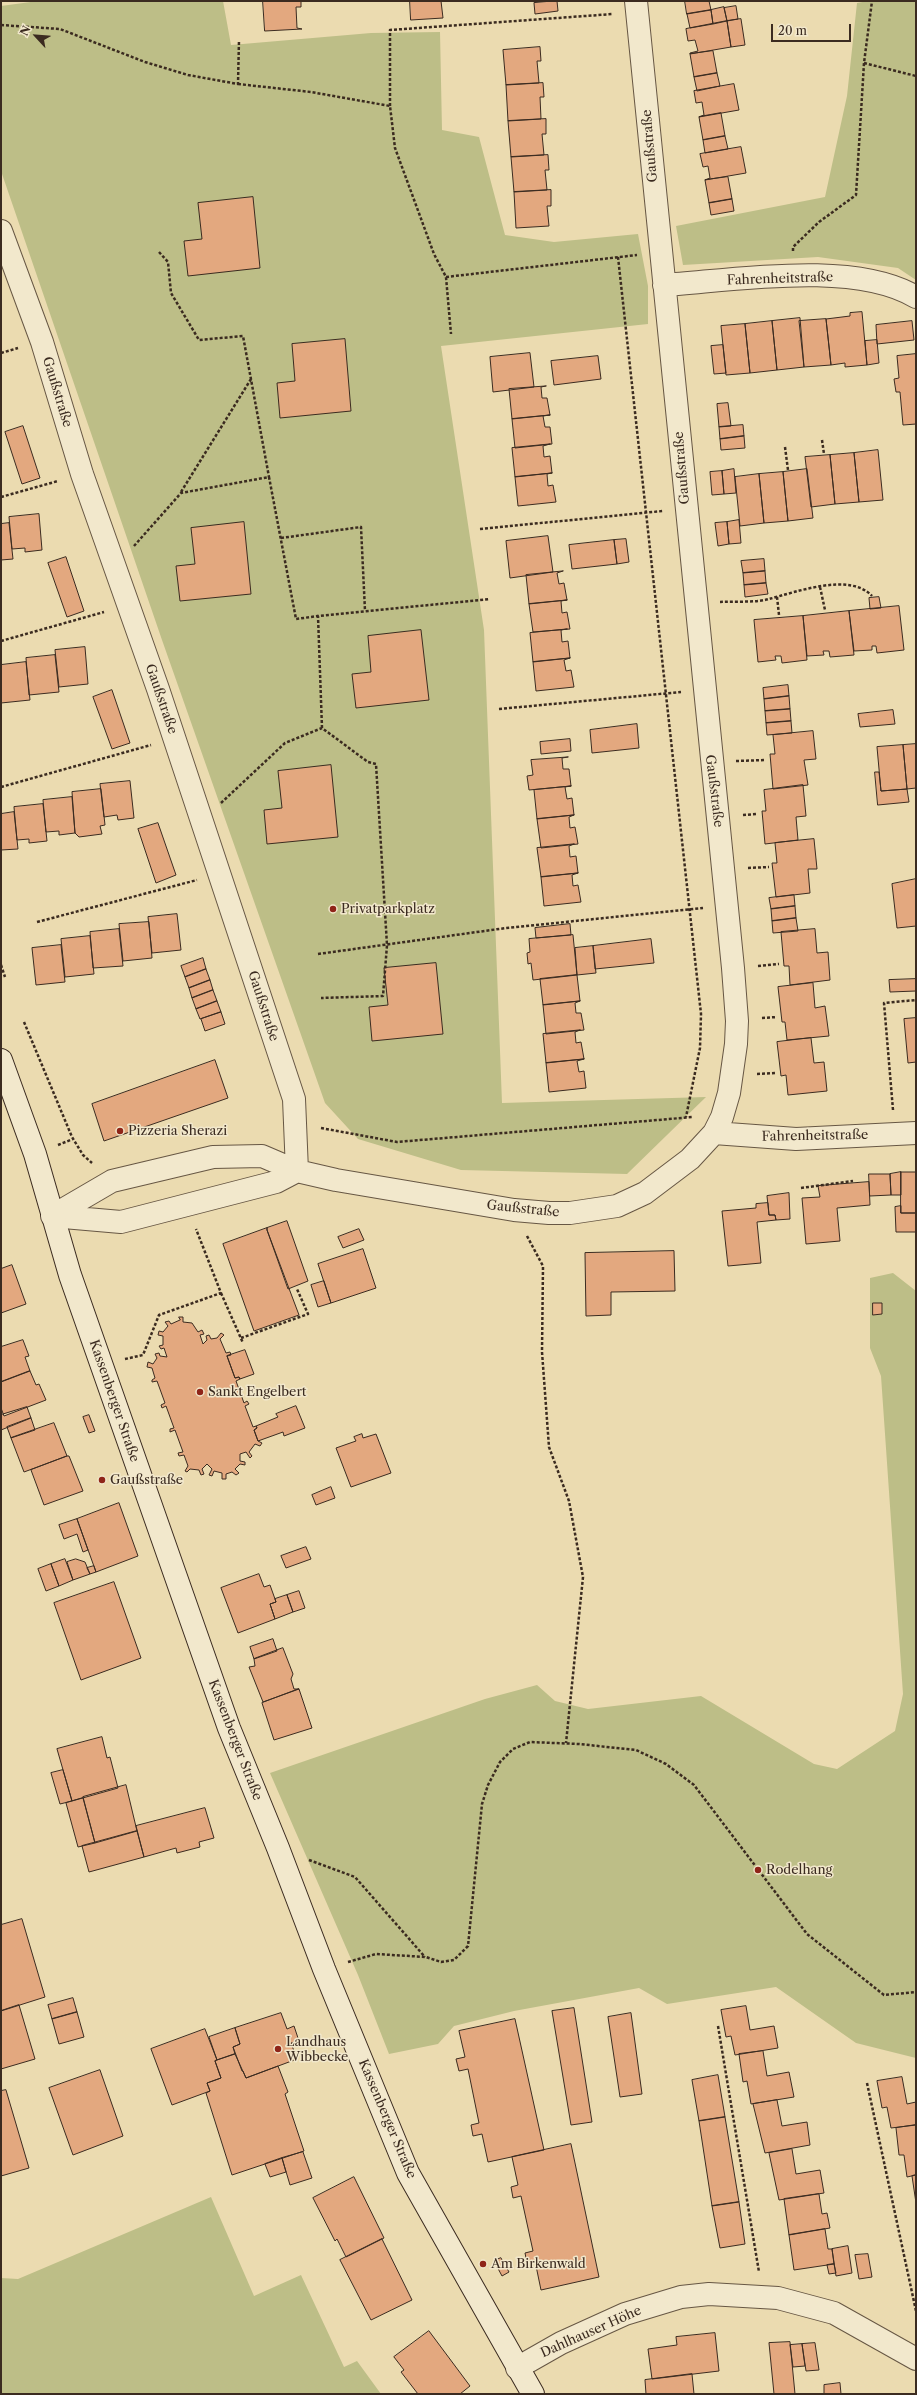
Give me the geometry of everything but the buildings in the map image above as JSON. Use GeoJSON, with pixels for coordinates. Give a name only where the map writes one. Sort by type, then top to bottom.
{"type":"FeatureCollection","features":[{"type":"Feature","properties":{"kind":"street","name":"Gaußstraße"},"geometry":{"type":"LineString","coordinates":[[52,1216],[112,1181],[213,1157],[262,1156],[297,1171],[336,1180],[514,1210],[570,1213],[617,1206],[645,1193],[690,1159],[718,1125],[729,1093],[737,1021],[727,906],[703,690],[637,7]]}},
{"type":"Feature","properties":{"kind":"street","name":"Gaußstraße"},"geometry":{"type":"LineString","coordinates":[[1,231],[42,342],[82,474],[114,569],[175,739],[294,1098],[297,1171]]}},
{"type":"Feature","properties":{"kind":"street","name":"Fahrenheitstraße"},"geometry":{"type":"LineString","coordinates":[[664,285],[797,276],[872,280],[894,286],[916,297]]}},
{"type":"Feature","properties":{"kind":"street","name":"Kassenberger Straße"},"geometry":{"type":"LineString","coordinates":[[1,1060],[7,1094],[35,1154],[52,1216],[101,1363],[229,1728],[278,1848],[324,1969],[408,2173],[533,2394]]}},
{"type":"Feature","properties":{"kind":"street","name":"Fahrenheitstraße"},"geometry":{"type":"LineString","coordinates":[[718,1125],[796,1139],[906,1134]]}},
{"type":"Feature","properties":{"kind":"street"},"geometry":{"type":"LineString","coordinates":[[52,1216],[121,1222],[276,1182],[297,1171]]}},
{"type":"Feature","properties":{"kind":"street","name":"Dahlhauser Höhe"},"geometry":{"type":"LineString","coordinates":[[517,2368],[561,2343],[625,2314],[680,2297],[709,2294],[762,2296],[795,2302],[834,2313],[916,2359]]}},
{"type":"Feature","properties":{"kind":"path"},"geometry":{"type":"LineString","coordinates":[[797,276],[792,247],[819,222],[856,195],[864,63],[872,1]]}},
{"type":"Feature","properties":{"kind":"path"},"geometry":{"type":"LineString","coordinates":[[451,334],[446,277],[434,254],[395,148],[390,106],[390,30],[637,7]]}},
{"type":"Feature","properties":{"kind":"path"},"geometry":{"type":"LineString","coordinates":[[1,25],[60,29],[145,62],[188,75],[238,84],[311,92],[390,106]]}},
{"type":"Feature","properties":{"kind":"path"},"geometry":{"type":"LineString","coordinates":[[238,84],[239,40]]}},
{"type":"Feature","properties":{"kind":"path"},"geometry":{"type":"LineString","coordinates":[[864,63],[916,76]]}},
{"type":"Feature","properties":{"kind":"path"},"geometry":{"type":"LineString","coordinates":[[160,252],[168,262],[171,293],[199,340],[243,336],[296,619],[490,599]]}},
{"type":"Feature","properties":{"kind":"path"},"geometry":{"type":"LineString","coordinates":[[446,277],[660,252]]}},
{"type":"Feature","properties":{"kind":"path"},"geometry":{"type":"LineString","coordinates":[[618,257],[648,512],[701,1014],[700,1048],[686,1117]]}},
{"type":"Feature","properties":{"kind":"path"},"geometry":{"type":"LineString","coordinates":[[114,569],[181,493],[251,378]]}},
{"type":"Feature","properties":{"kind":"path"},"geometry":{"type":"LineString","coordinates":[[822,440],[824,454]]}},
{"type":"Feature","properties":{"kind":"path"},"geometry":{"type":"LineString","coordinates":[[785,448],[788,470]]}},
{"type":"Feature","properties":{"kind":"path"},"geometry":{"type":"LineString","coordinates":[[1,497],[82,474]]}},
{"type":"Feature","properties":{"kind":"path"},"geometry":{"type":"LineString","coordinates":[[181,493],[269,477]]}},
{"type":"Feature","properties":{"kind":"path"},"geometry":{"type":"LineString","coordinates":[[480,528],[686,508]]}},
{"type":"Feature","properties":{"kind":"path"},"geometry":{"type":"LineString","coordinates":[[281,538],[360,527],[365,611]]}},
{"type":"Feature","properties":{"kind":"path"},"geometry":{"type":"LineString","coordinates":[[695,604],[768,599],[820,587],[856,585],[864,588],[872,596]]}},
{"type":"Feature","properties":{"kind":"path"},"geometry":{"type":"LineString","coordinates":[[820,587],[825,610]]}},
{"type":"Feature","properties":{"kind":"path"},"geometry":{"type":"LineString","coordinates":[[777,596],[779,615]]}},
{"type":"Feature","properties":{"kind":"path"},"geometry":{"type":"LineString","coordinates":[[1,641],[128,605]]}},
{"type":"Feature","properties":{"kind":"path"},"geometry":{"type":"LineString","coordinates":[[318,616],[322,728]]}},
{"type":"Feature","properties":{"kind":"path"},"geometry":{"type":"LineString","coordinates":[[499,709],[703,690]]}},
{"type":"Feature","properties":{"kind":"path"},"geometry":{"type":"LineString","coordinates":[[202,821],[285,742],[322,728]]}},
{"type":"Feature","properties":{"kind":"path"},"geometry":{"type":"LineString","coordinates":[[320,998],[383,996],[387,945],[376,764],[368,762],[322,728]]}},
{"type":"Feature","properties":{"kind":"path"},"geometry":{"type":"LineString","coordinates":[[1,787],[175,739]]}},
{"type":"Feature","properties":{"kind":"path"},"geometry":{"type":"LineString","coordinates":[[36,922],[220,874]]}},
{"type":"Feature","properties":{"kind":"path"},"geometry":{"type":"LineString","coordinates":[[318,954],[506,928],[727,906]]}},
{"type":"Feature","properties":{"kind":"path"},"geometry":{"type":"LineString","coordinates":[[1,965],[5,976]]}},
{"type":"Feature","properties":{"kind":"path"},"geometry":{"type":"LineString","coordinates":[[906,1134],[884,1003],[916,1000]]}},
{"type":"Feature","properties":{"kind":"path"},"geometry":{"type":"LineString","coordinates":[[24,1022],[73,1139],[83,1155],[112,1181]]}},
{"type":"Feature","properties":{"kind":"path"},"geometry":{"type":"LineString","coordinates":[[295,1124],[397,1142],[686,1117],[718,1125]]}},
{"type":"Feature","properties":{"kind":"path"},"geometry":{"type":"LineString","coordinates":[[801,1188],[853,1181]]}},
{"type":"Feature","properties":{"kind":"path"},"geometry":{"type":"LineString","coordinates":[[186,1205],[221,1293],[243,1343]]}},
{"type":"Feature","properties":{"kind":"path"},"geometry":{"type":"LineString","coordinates":[[514,1210],[543,1266],[542,1352],[549,1447],[569,1501],[583,1577],[566,1743]]}},
{"type":"Feature","properties":{"kind":"path"},"geometry":{"type":"LineString","coordinates":[[241,1338],[308,1314],[297,1290]]}},
{"type":"Feature","properties":{"kind":"path"},"geometry":{"type":"LineString","coordinates":[[101,1363],[143,1355],[159,1315],[221,1293]]}},
{"type":"Feature","properties":{"kind":"path"},"geometry":{"type":"LineString","coordinates":[[324,1969],[376,1954],[426,1957],[441,1962],[454,1960],[468,1946],[482,1804],[488,1785],[500,1762],[513,1749],[530,1742],[566,1743],[636,1750],[666,1764],[694,1785],[807,1934],[884,1995],[916,1992]]}},
{"type":"Feature","properties":{"kind":"path"},"geometry":{"type":"LineString","coordinates":[[278,1848],[355,1878],[426,1957]]}},
{"type":"Feature","properties":{"kind":"path"},"geometry":{"type":"LineString","coordinates":[[718,2026],[762,2296]]}},
{"type":"Feature","properties":{"kind":"path"},"geometry":{"type":"LineString","coordinates":[[867,2082],[916,2311]]}},
{"type":"Feature","properties":{"kind":"green space"},"geometry":{"type":"Polygon","coordinates":[[[38,1],[223,1],[231,45],[371,33],[440,32],[442,130],[479,137],[505,235],[554,242],[638,234],[648,286],[648,324],[441,346],[484,630],[502,1103],[706,1097],[627,1174],[461,1170],[358,1139],[325,1103],[162,640],[1,171],[1,6],[38,1]]]}},
{"type":"Feature","properties":{"kind":"green space"},"geometry":{"type":"Polygon","coordinates":[[[868,1],[916,1],[916,280],[898,268],[818,257],[683,265],[676,226],[825,197],[847,96],[857,3],[868,1]]]}},
{"type":"Feature","properties":{"kind":"green space"},"geometry":{"type":"Polygon","coordinates":[[[893,1273],[916,1291],[916,2058],[856,2043],[776,1987],[667,2004],[639,1988],[514,2011],[454,2026],[438,2044],[389,2054],[358,1975],[270,1773],[485,1699],[537,1685],[555,1701],[588,1709],[701,1696],[814,1764],[837,1769],[895,1731],[903,1694],[881,1376],[870,1348],[870,1278],[893,1273]]]}},
{"type":"Feature","properties":{"kind":"green space"},"geometry":{"type":"Polygon","coordinates":[[[211,2197],[254,2296],[301,2275],[344,2367],[357,2361],[381,2394],[1,2394],[1,2278],[18,2279],[211,2197]]]}},
{"type":"Feature","properties":{"kind":"place","name":"Privatparkplatz"},"geometry":{"type":"Point","coordinates":[333,909]}},
{"type":"Feature","properties":{"kind":"place","name":"Pizzeria Sherazi"},"geometry":{"type":"Point","coordinates":[120,1131]}},
{"type":"Feature","properties":{"kind":"place","name":"Sankt Engelbert"},"geometry":{"type":"Point","coordinates":[200,1392]}},
{"type":"Feature","properties":{"kind":"place","name":"Gaußstraße"},"geometry":{"type":"Point","coordinates":[102,1480]}},
{"type":"Feature","properties":{"kind":"place","name":"Rodelhang"},"geometry":{"type":"Point","coordinates":[758,1870]}},
{"type":"Feature","properties":{"kind":"place","name":"Landhaus Wibbecke"},"geometry":{"type":"Point","coordinates":[278,2049]}},
{"type":"Feature","properties":{"kind":"place","name":"Am Birkenwald"},"geometry":{"type":"Point","coordinates":[483,2264]}}]}
